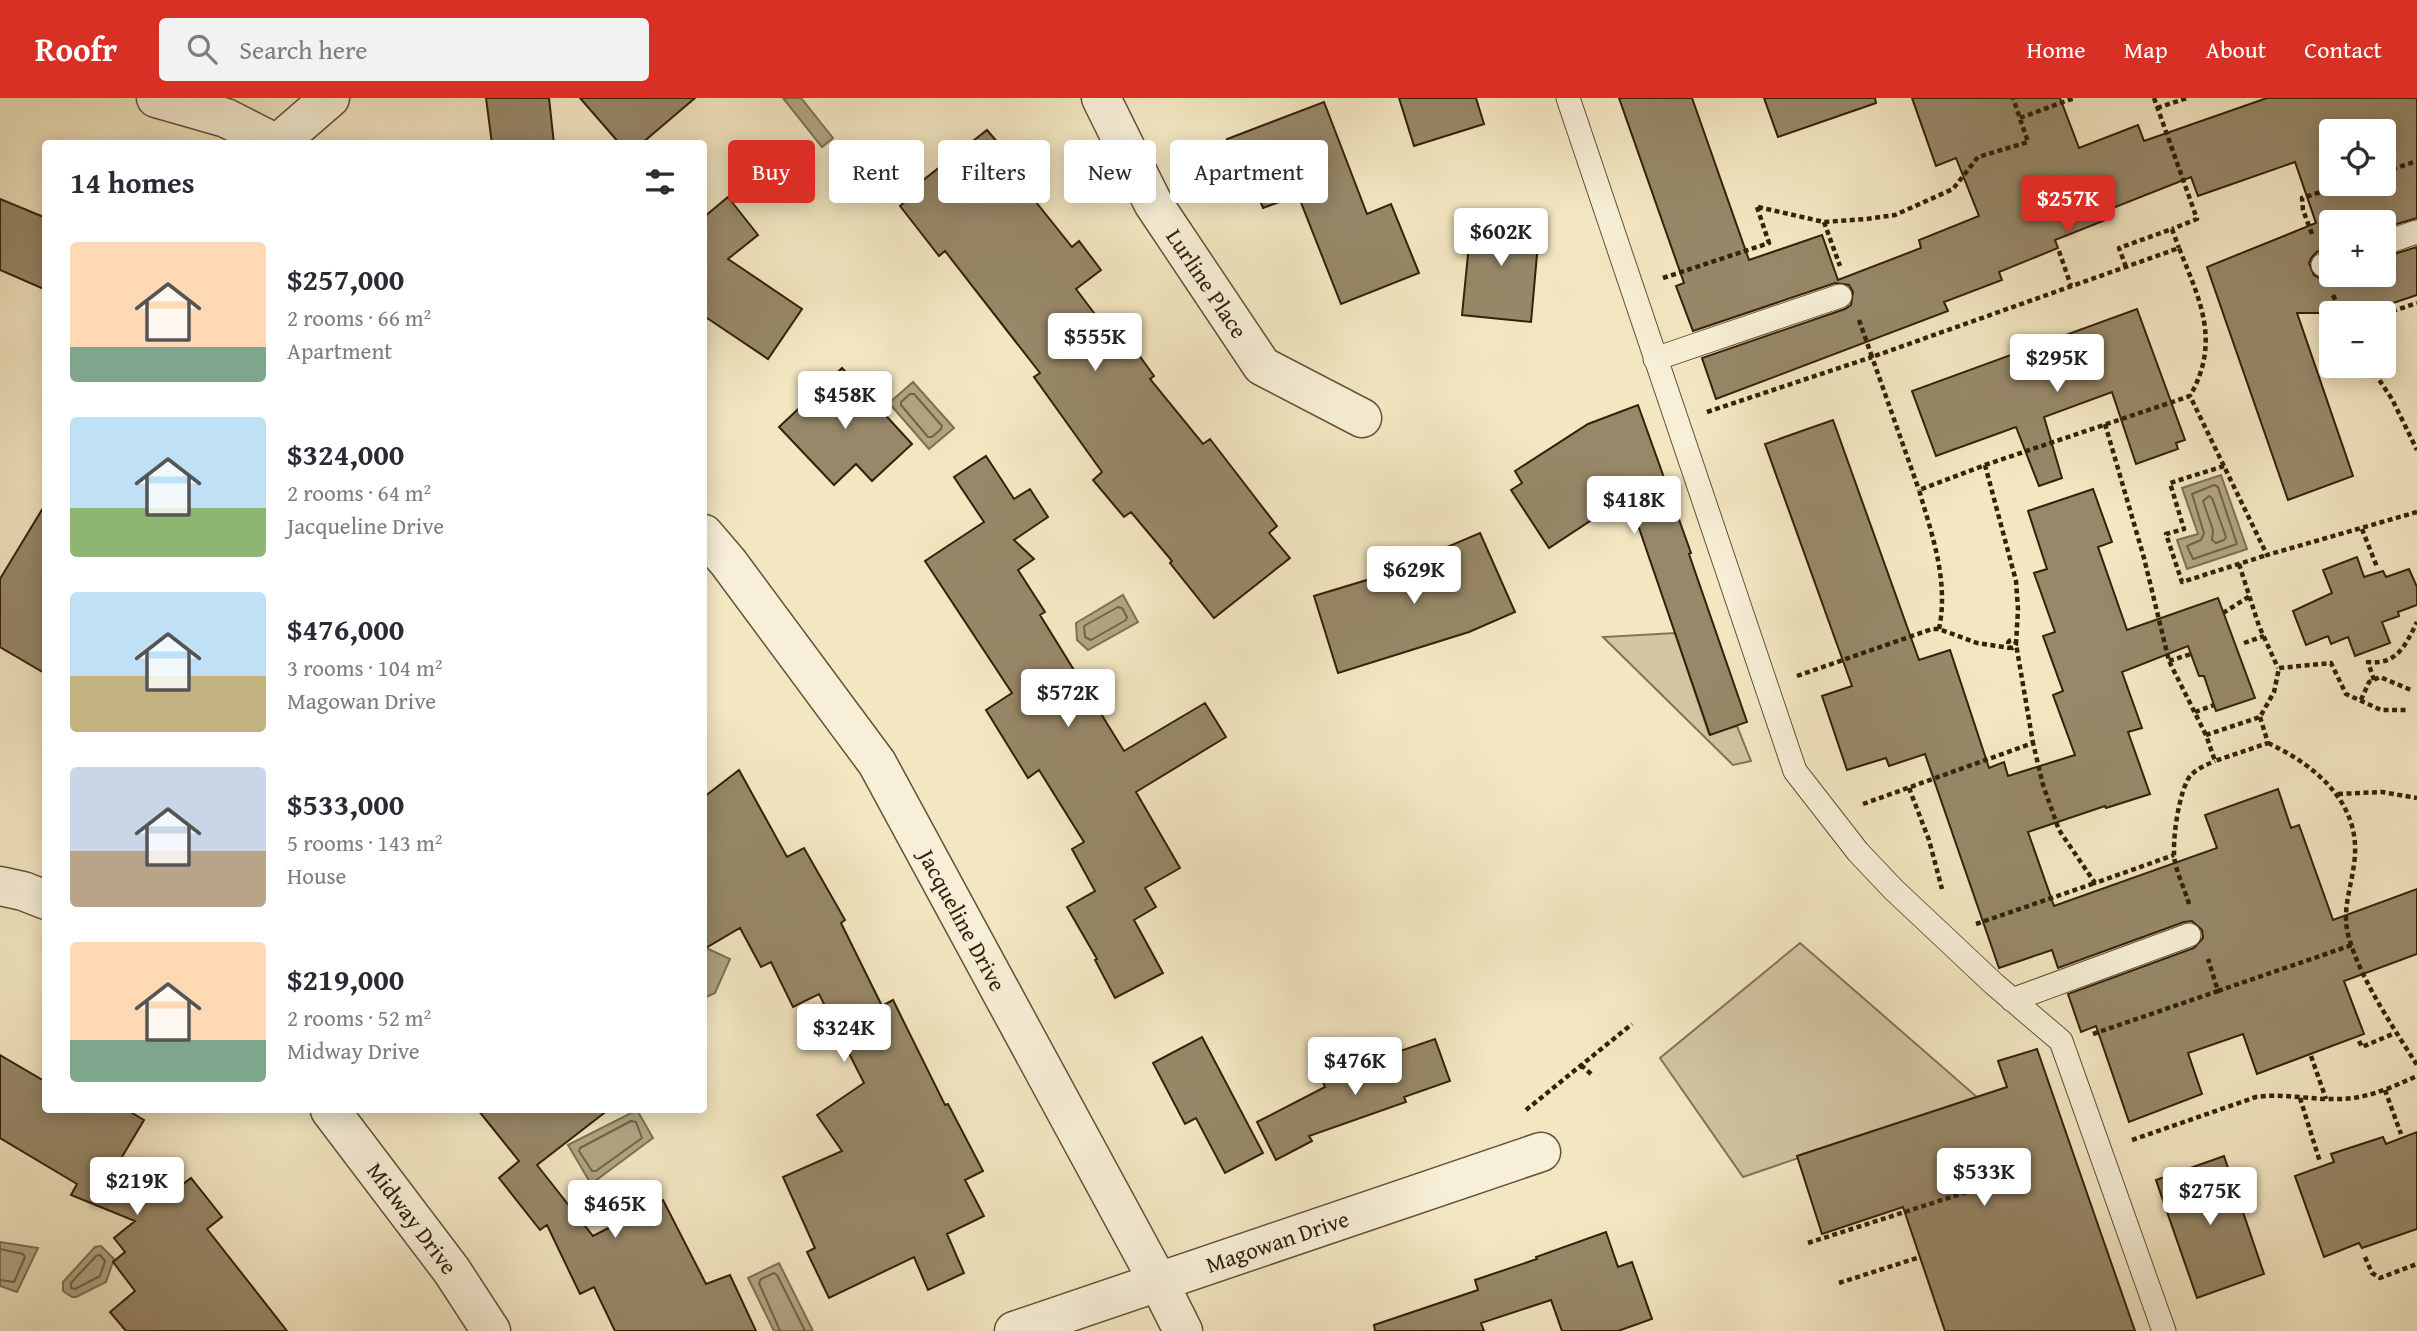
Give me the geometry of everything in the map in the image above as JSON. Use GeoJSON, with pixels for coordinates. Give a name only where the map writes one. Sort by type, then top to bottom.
{"type":"FeatureCollection","features":[{"type":"Feature","properties":{"kind":"street"},"geometry":{"type":"LineString","coordinates":[[156,98],[226,118],[269,140]]}},
{"type":"Feature","properties":{"kind":"street"},"geometry":{"type":"LineString","coordinates":[[282,140],[330,98]]}},
{"type":"Feature","properties":{"kind":"street","name":"Lurline Place"},"geometry":{"type":"LineString","coordinates":[[1101,98],[1153,203],[1262,366],[1362,418]]}},
{"type":"Feature","properties":{"kind":"street","name":"Jacqueline Drive"},"geometry":{"type":"LineString","coordinates":[[707,538],[877,763],[1183,1331]]}},
{"type":"Feature","properties":{"kind":"street"},"geometry":{"type":"LineString","coordinates":[[0,886],[42,898]]}},
{"type":"Feature","properties":{"kind":"street","name":"Midway Drive"},"geometry":{"type":"LineString","coordinates":[[332,1113],[452,1271],[491,1331]]}},
{"type":"Feature","properties":{"kind":"street","name":"Magowan Drive"},"geometry":{"type":"LineString","coordinates":[[1014,1331],[1541,1152]]}},
{"type":"Feature","properties":{"kind":"lane"},"geometry":{"type":"LineString","coordinates":[[1568,98],[1795,771],[1858,852],[1893,889],[2012,1000],[2061,1041],[2164,1331]]}},
{"type":"Feature","properties":{"kind":"lane"},"geometry":{"type":"LineString","coordinates":[[2396,239],[2417,232]]}},
{"type":"Feature","properties":{"kind":"lane"},"geometry":{"type":"LineString","coordinates":[[1655,359],[1840,296]]}},
{"type":"Feature","properties":{"kind":"lane"},"geometry":{"type":"LineString","coordinates":[[2012,1000],[2189,935]]}},
{"type":"Feature","properties":{"kind":"path"},"geometry":{"type":"LineString","coordinates":[[1656,280],[1769,243],[1757,207],[1824,222],[1866,219],[1895,215],[1953,189],[1978,157],[2028,142],[2013,98]]}},
{"type":"Feature","properties":{"kind":"path"},"geometry":{"type":"LineString","coordinates":[[2020,118],[2074,98]]}},
{"type":"Feature","properties":{"kind":"path"},"geometry":{"type":"LineString","coordinates":[[2126,267],[2119,248],[2197,219],[2154,98]]}},
{"type":"Feature","properties":{"kind":"path"},"geometry":{"type":"LineString","coordinates":[[2157,108],[2187,98]]}},
{"type":"Feature","properties":{"kind":"path"},"geometry":{"type":"LineString","coordinates":[[2396,168],[2417,161]]}},
{"type":"Feature","properties":{"kind":"path"},"geometry":{"type":"LineString","coordinates":[[2303,210],[2302,198],[2319,193]]}},
{"type":"Feature","properties":{"kind":"path"},"geometry":{"type":"LineString","coordinates":[[1919,489],[2190,396],[2198,381],[2207,343],[2201,309],[2172,229]]}},
{"type":"Feature","properties":{"kind":"path"},"geometry":{"type":"LineString","coordinates":[[1676,421],[1736,404],[2179,248]]}},
{"type":"Feature","properties":{"kind":"path"},"geometry":{"type":"LineString","coordinates":[[2059,251],[2071,286]]}},
{"type":"Feature","properties":{"kind":"path"},"geometry":{"type":"LineString","coordinates":[[2396,310],[2417,303]]}},
{"type":"Feature","properties":{"kind":"path"},"geometry":{"type":"LineString","coordinates":[[1872,357],[1919,489],[1941,572],[1940,629]]}},
{"type":"Feature","properties":{"kind":"path"},"geometry":{"type":"LineString","coordinates":[[2378,378],[2392,399],[2417,450]]}},
{"type":"Feature","properties":{"kind":"path"},"geometry":{"type":"LineString","coordinates":[[2190,396],[2267,555]]}},
{"type":"Feature","properties":{"kind":"path"},"geometry":{"type":"LineString","coordinates":[[2105,424],[2144,558],[2169,662],[2206,735],[2215,761],[2269,743]]}},
{"type":"Feature","properties":{"kind":"path"},"geometry":{"type":"LineString","coordinates":[[1985,465],[2015,581],[2018,609],[2016,644],[2043,785],[2059,830],[2095,883]]}},
{"type":"Feature","properties":{"kind":"path"},"geometry":{"type":"LineString","coordinates":[[2224,466],[2170,483],[2184,528],[2166,534],[2182,582],[2417,512]]}},
{"type":"Feature","properties":{"kind":"path"},"geometry":{"type":"LineString","coordinates":[[2361,528],[2377,568]]}},
{"type":"Feature","properties":{"kind":"path"},"geometry":{"type":"LineString","coordinates":[[2239,564],[2278,668]]}},
{"type":"Feature","properties":{"kind":"path"},"geometry":{"type":"LineString","coordinates":[[2223,613],[2250,596]]}},
{"type":"Feature","properties":{"kind":"path"},"geometry":{"type":"LineString","coordinates":[[2374,680],[2368,662],[2381,664],[2392,659],[2409,639],[2417,622]]}},
{"type":"Feature","properties":{"kind":"path"},"geometry":{"type":"LineString","coordinates":[[1790,678],[1940,629],[1969,641],[2010,648],[2009,641],[2012,640],[2016,644]]}},
{"type":"Feature","properties":{"kind":"path"},"geometry":{"type":"LineString","coordinates":[[2244,643],[2264,636]]}},
{"type":"Feature","properties":{"kind":"path"},"geometry":{"type":"LineString","coordinates":[[2169,662],[2191,654]]}},
{"type":"Feature","properties":{"kind":"path"},"geometry":{"type":"LineString","coordinates":[[2206,735],[2260,717],[2274,692],[2279,668],[2331,663],[2346,694],[2381,709],[2407,709]]}},
{"type":"Feature","properties":{"kind":"path"},"geometry":{"type":"LineString","coordinates":[[2361,701],[2369,682],[2380,677],[2411,690]]}},
{"type":"Feature","properties":{"kind":"path"},"geometry":{"type":"LineString","coordinates":[[2194,712],[2214,705]]}},
{"type":"Feature","properties":{"kind":"path"},"geometry":{"type":"LineString","coordinates":[[2260,717],[2269,743],[2304,762],[2338,794],[2351,820],[2355,840],[2354,863],[2346,898],[2346,921],[2352,945],[2395,1032],[2417,1065]]}},
{"type":"Feature","properties":{"kind":"path"},"geometry":{"type":"LineString","coordinates":[[1855,807],[2033,743]]}},
{"type":"Feature","properties":{"kind":"path"},"geometry":{"type":"LineString","coordinates":[[1909,788],[1936,863],[1943,896]]}},
{"type":"Feature","properties":{"kind":"path"},"geometry":{"type":"LineString","coordinates":[[2338,794],[2382,792],[2417,798]]}},
{"type":"Feature","properties":{"kind":"path"},"geometry":{"type":"LineString","coordinates":[[1965,927],[2174,855]]}},
{"type":"Feature","properties":{"kind":"path"},"geometry":{"type":"LineString","coordinates":[[2218,991],[2352,945]]}},
{"type":"Feature","properties":{"kind":"path"},"geometry":{"type":"LineString","coordinates":[[1526,1111],[1632,1024]]}},
{"type":"Feature","properties":{"kind":"path"},"geometry":{"type":"LineString","coordinates":[[2359,1041],[2361,1047],[2395,1032]]}},
{"type":"Feature","properties":{"kind":"path"},"geometry":{"type":"LineString","coordinates":[[2311,1056],[2326,1099]]}},
{"type":"Feature","properties":{"kind":"path"},"geometry":{"type":"LineString","coordinates":[[1581,1065],[1591,1074]]}},
{"type":"Feature","properties":{"kind":"path"},"geometry":{"type":"LineString","coordinates":[[2133,1140],[2256,1097],[2363,1097],[2417,1076]]}},
{"type":"Feature","properties":{"kind":"path"},"geometry":{"type":"LineString","coordinates":[[2385,1090],[2402,1134]]}},
{"type":"Feature","properties":{"kind":"path"},"geometry":{"type":"LineString","coordinates":[[2300,1098],[2320,1162]]}},
{"type":"Feature","properties":{"kind":"path"},"geometry":{"type":"LineString","coordinates":[[1808,1243],[1995,1183]]}},
{"type":"Feature","properties":{"kind":"path"},"geometry":{"type":"LineString","coordinates":[[1839,1283],[1920,1257]]}},
{"type":"Feature","properties":{"kind":"path"},"geometry":{"type":"LineString","coordinates":[[2365,1257],[2372,1273],[2380,1278],[2417,1264]]}},
{"type":"Feature","properties":{"kind":"shaded area"},"geometry":{"type":"Polygon","coordinates":[[[1675,633],[1709,734],[1737,726],[1751,761],[1733,765],[1603,637],[1675,633]]]}},
{"type":"Feature","properties":{"kind":"shaded area"},"geometry":{"type":"Polygon","coordinates":[[[1800,943],[1977,1097],[1743,1177],[1660,1058],[1800,943]]]}},
{"type":"Feature","properties":{"kind":"water"},"geometry":{"type":"Polygon","coordinates":[[[783,98],[801,98],[833,138],[822,147],[783,98]]]}},
{"type":"Feature","properties":{"kind":"water"},"geometry":{"type":"Polygon","coordinates":[[[913,382],[954,428],[929,449],[889,403],[913,382]]]}},
{"type":"Feature","properties":{"kind":"water"},"geometry":{"type":"Polygon","coordinates":[[[2221,475],[2247,549],[2187,569],[2177,540],[2198,534],[2182,488],[2221,475]]]}},
{"type":"Feature","properties":{"kind":"water"},"geometry":{"type":"Polygon","coordinates":[[[1123,595],[1138,622],[1088,650],[1077,640],[1076,623],[1123,595]]]}},
{"type":"Feature","properties":{"kind":"water"},"geometry":{"type":"Polygon","coordinates":[[[707,948],[730,959],[715,993],[707,997],[707,948]]]}},
{"type":"Feature","properties":{"kind":"water"},"geometry":{"type":"Polygon","coordinates":[[[631,1113],[639,1113],[653,1138],[591,1184],[568,1145],[631,1113]]]}},
{"type":"Feature","properties":{"kind":"water"},"geometry":{"type":"Polygon","coordinates":[[[0,1242],[38,1248],[17,1292],[0,1286],[0,1242]]]}},
{"type":"Feature","properties":{"kind":"water"},"geometry":{"type":"Polygon","coordinates":[[[101,1246],[114,1259],[106,1282],[76,1297],[63,1291],[63,1282],[95,1247],[101,1246]]]}},
{"type":"Feature","properties":{"kind":"water"},"geometry":{"type":"Polygon","coordinates":[[[779,1263],[813,1331],[774,1331],[748,1278],[779,1263]]]}},
{"type":"Feature","properties":{"kind":"building"},"geometry":{"type":"Polygon","coordinates":[[[486,98],[549,98],[554,140],[491,140],[486,98]]]}},
{"type":"Feature","properties":{"kind":"building"},"geometry":{"type":"Polygon","coordinates":[[[580,98],[695,98],[646,140],[617,140],[580,98]]]}},
{"type":"Feature","properties":{"kind":"building"},"geometry":{"type":"Polygon","coordinates":[[[1399,98],[1476,98],[1484,124],[1414,146],[1399,98]]]}},
{"type":"Feature","properties":{"kind":"building"},"geometry":{"type":"Polygon","coordinates":[[[1619,98],[1692,98],[1749,260],[1822,235],[1838,280],[1921,248],[1919,240],[1979,216],[1956,158],[1936,166],[1912,98],[2060,98],[2079,148],[2138,125],[2144,141],[2267,98],[2417,98],[2417,218],[2396,224],[2396,210],[2319,210],[2319,251],[2309,263],[2314,275],[2319,278],[2319,287],[2396,287],[2396,253],[2417,247],[2417,295],[2396,302],[2319,301],[2319,313],[2297,313],[2353,476],[2288,500],[2207,267],[2316,223],[2295,162],[2198,196],[2191,177],[2105,211],[2108,219],[2055,240],[2058,248],[1999,272],[2002,280],[1944,302],[1948,311],[1716,399],[1702,358],[1845,309],[1851,305],[1853,292],[1849,285],[1835,283],[1693,331],[1676,286],[1684,283],[1619,98]]]}},
{"type":"Feature","properties":{"kind":"building"},"geometry":{"type":"Polygon","coordinates":[[[1764,98],[1875,98],[1876,103],[1778,137],[1764,98]]]}},
{"type":"Feature","properties":{"kind":"building"},"geometry":{"type":"Polygon","coordinates":[[[1324,102],[1367,214],[1391,204],[1419,273],[1341,304],[1301,203],[1328,203],[1328,140],[1227,139],[1324,102]]]}},
{"type":"Feature","properties":{"kind":"building"},"geometry":{"type":"Polygon","coordinates":[[[987,130],[996,140],[974,140],[987,130]]]}},
{"type":"Feature","properties":{"kind":"building"},"geometry":{"type":"Polygon","coordinates":[[[938,168],[938,203],[1037,203],[1072,247],[1079,241],[1101,270],[1076,289],[1122,350],[1131,344],[1154,376],[1150,379],[1203,444],[1210,439],[1277,526],[1269,533],[1290,558],[1214,618],[1131,512],[1124,517],[1093,480],[1102,472],[1034,377],[1040,373],[945,251],[939,256],[900,206],[904,203],[924,203],[924,180],[938,168]]]}},
{"type":"Feature","properties":{"kind":"building"},"geometry":{"type":"Polygon","coordinates":[[[728,197],[728,203],[733,203],[758,235],[728,259],[802,309],[768,359],[707,318],[707,214],[728,197]]]}},
{"type":"Feature","properties":{"kind":"building"},"geometry":{"type":"Polygon","coordinates":[[[0,199],[42,216],[42,288],[0,270],[0,199]]]}},
{"type":"Feature","properties":{"kind":"building"},"geometry":{"type":"Polygon","coordinates":[[[1261,203],[1276,203],[1263,208],[1261,203]]]}},
{"type":"Feature","properties":{"kind":"building"},"geometry":{"type":"Polygon","coordinates":[[[1472,214],[1540,221],[1531,322],[1462,315],[1472,214]]]}},
{"type":"Feature","properties":{"kind":"building"},"geometry":{"type":"Polygon","coordinates":[[[2137,309],[2185,440],[2176,443],[2178,449],[2136,464],[2112,392],[2044,417],[2062,478],[2039,486],[2016,427],[1936,456],[1912,391],[2137,309]]]}},
{"type":"Feature","properties":{"kind":"building"},"geometry":{"type":"Polygon","coordinates":[[[842,368],[912,444],[872,481],[856,464],[834,485],[779,427],[842,368]]]}},
{"type":"Feature","properties":{"kind":"building"},"geometry":{"type":"Polygon","coordinates":[[[1638,405],[1747,722],[1710,735],[1628,496],[1549,548],[1511,490],[1522,483],[1515,471],[1588,424],[1638,405]]]}},
{"type":"Feature","properties":{"kind":"building"},"geometry":{"type":"Polygon","coordinates":[[[1833,420],[1919,660],[1950,650],[1989,768],[2004,762],[2008,776],[2075,755],[2053,695],[2063,691],[2043,636],[2055,632],[2034,573],[2047,569],[2028,511],[2093,489],[2112,542],[2098,547],[2127,630],[2218,598],[2255,698],[2216,711],[2204,676],[2199,676],[2188,646],[2122,672],[2142,728],[2128,732],[2150,794],[2028,832],[2054,906],[2217,848],[2205,815],[2278,789],[2291,828],[2299,825],[2333,920],[2417,889],[2417,954],[2344,981],[2364,1034],[2257,1074],[2243,1034],[2188,1053],[2202,1094],[2129,1122],[2096,1026],[2081,1032],[2068,994],[2194,948],[2203,938],[2202,930],[2192,921],[2184,922],[2058,968],[2052,950],[1999,968],[1925,754],[1889,766],[1886,758],[1847,770],[1822,696],[1852,686],[1765,444],[1833,420]]]}},
{"type":"Feature","properties":{"kind":"building"},"geometry":{"type":"Polygon","coordinates":[[[986,456],[1014,499],[1030,489],[1048,517],[1014,540],[1034,559],[1018,570],[1045,612],[1040,615],[1124,751],[1205,703],[1226,737],[1136,792],[1180,868],[1145,888],[1156,907],[1134,920],[1163,973],[1115,998],[1095,960],[1097,959],[1067,907],[1095,891],[1072,849],[1084,842],[1039,770],[1028,778],[986,710],[1012,693],[925,561],[984,522],[954,477],[986,456]]]}},
{"type":"Feature","properties":{"kind":"building"},"geometry":{"type":"Polygon","coordinates":[[[42,510],[42,672],[0,647],[0,579],[42,510]]]}},
{"type":"Feature","properties":{"kind":"building"},"geometry":{"type":"Polygon","coordinates":[[[1480,533],[1515,612],[1469,632],[1338,673],[1314,596],[1423,563],[1421,558],[1480,533]]]}},
{"type":"Feature","properties":{"kind":"building"},"geometry":{"type":"Polygon","coordinates":[[[2357,557],[2364,577],[2383,571],[2386,577],[2409,569],[2417,587],[2417,605],[2382,622],[2390,643],[2355,656],[2348,637],[2331,644],[2328,636],[2306,645],[2293,611],[2332,593],[2323,570],[2357,557]]]}},
{"type":"Feature","properties":{"kind":"building"},"geometry":{"type":"Polygon","coordinates":[[[739,770],[787,857],[804,848],[845,920],[841,923],[882,1006],[893,1000],[945,1105],[948,1104],[983,1171],[965,1180],[984,1216],[947,1234],[964,1273],[928,1290],[914,1257],[829,1298],[807,1252],[815,1248],[783,1177],[842,1151],[817,1115],[864,1083],[819,994],[793,1007],[771,962],[761,967],[740,928],[707,947],[707,795],[739,770]]]}},
{"type":"Feature","properties":{"kind":"building"},"geometry":{"type":"Polygon","coordinates":[[[1202,1037],[1263,1153],[1225,1173],[1196,1118],[1185,1124],[1153,1063],[1202,1037]]]}},
{"type":"Feature","properties":{"kind":"building"},"geometry":{"type":"Polygon","coordinates":[[[1435,1039],[1450,1081],[1404,1097],[1406,1102],[1309,1136],[1312,1141],[1276,1160],[1257,1122],[1325,1087],[1323,1082],[1376,1064],[1374,1060],[1435,1039]]]}},
{"type":"Feature","properties":{"kind":"building"},"geometry":{"type":"Polygon","coordinates":[[[2037,1049],[2135,1331],[1945,1331],[1903,1207],[1822,1234],[1797,1156],[2007,1087],[1998,1061],[2037,1049]]]}},
{"type":"Feature","properties":{"kind":"building"},"geometry":{"type":"Polygon","coordinates":[[[0,1055],[42,1080],[42,1113],[132,1113],[144,1120],[113,1172],[161,1201],[191,1178],[222,1217],[207,1229],[287,1331],[126,1331],[110,1312],[135,1291],[113,1262],[125,1252],[114,1238],[135,1221],[71,1195],[77,1184],[0,1138],[0,1055]]]}},
{"type":"Feature","properties":{"kind":"building"},"geometry":{"type":"Polygon","coordinates":[[[480,1113],[604,1113],[537,1165],[593,1236],[663,1200],[706,1284],[730,1275],[756,1331],[615,1331],[594,1287],[580,1294],[547,1225],[540,1230],[499,1178],[519,1161],[480,1113]]]}},
{"type":"Feature","properties":{"kind":"building"},"geometry":{"type":"Polygon","coordinates":[[[2417,1132],[2417,1229],[2362,1248],[2359,1243],[2324,1257],[2295,1176],[2334,1162],[2331,1154],[2383,1137],[2386,1144],[2417,1132]]]}},
{"type":"Feature","properties":{"kind":"building"},"geometry":{"type":"Polygon","coordinates":[[[2224,1156],[2264,1274],[2197,1298],[2156,1180],[2224,1156]]]}},
{"type":"Feature","properties":{"kind":"building"},"geometry":{"type":"Polygon","coordinates":[[[1606,1232],[1618,1267],[1632,1262],[1652,1319],[1618,1331],[1562,1331],[1551,1300],[1481,1323],[1484,1331],[1375,1331],[1374,1325],[1478,1290],[1475,1280],[1606,1232]]]}}]}
